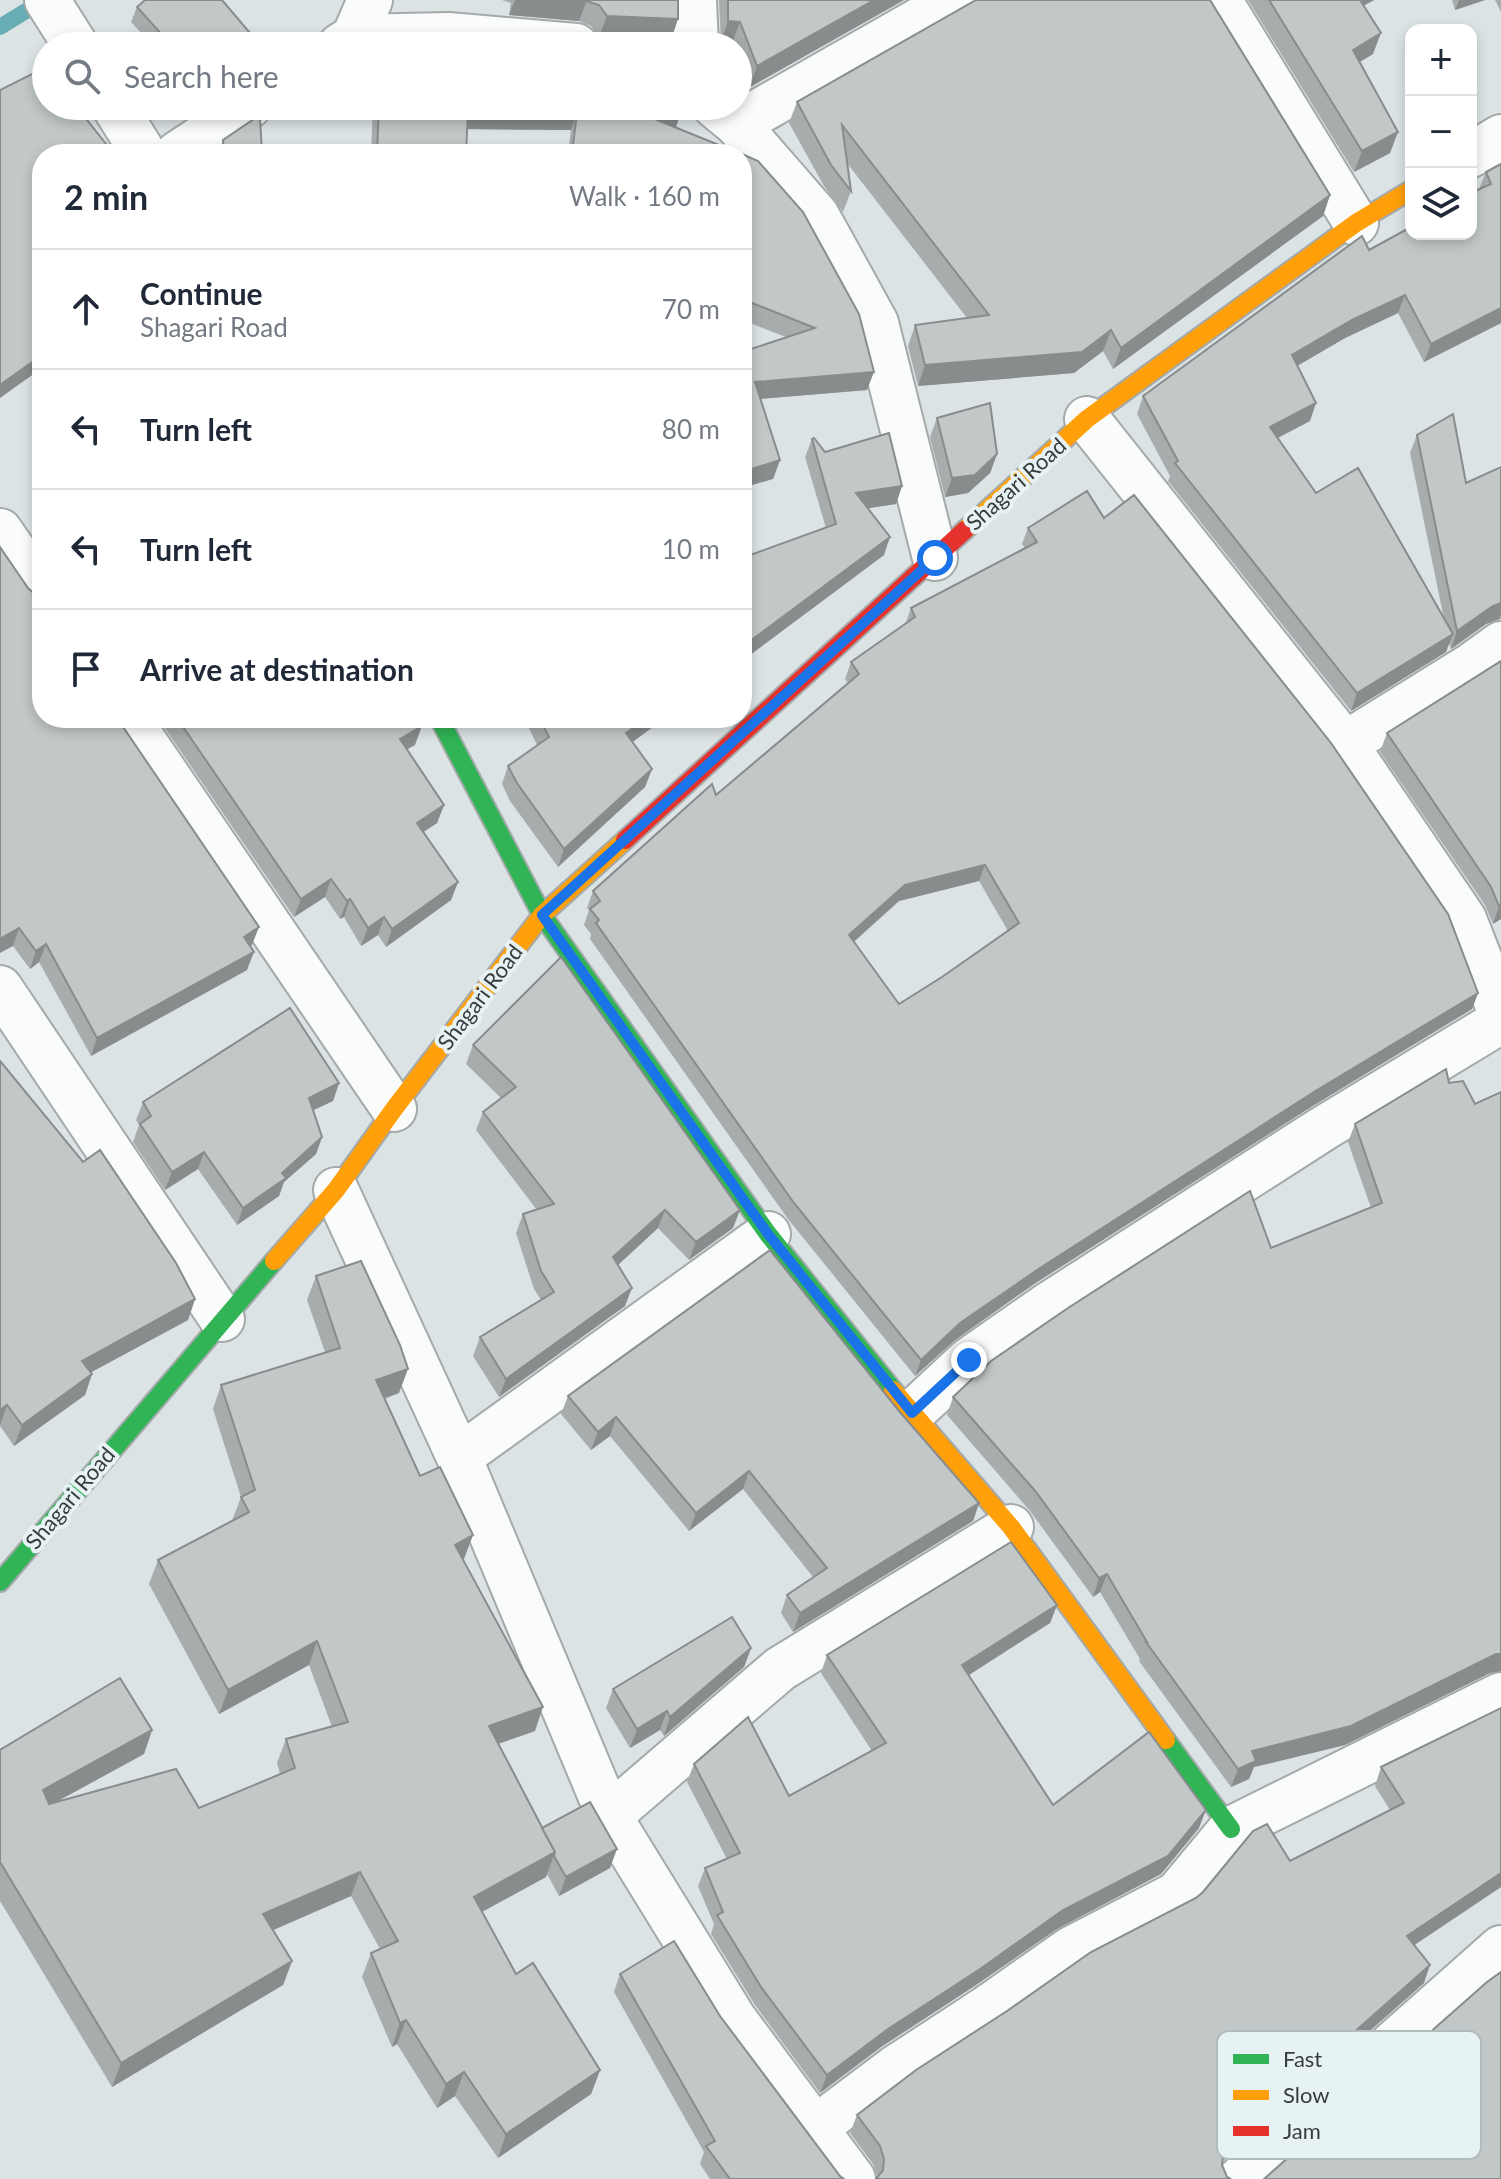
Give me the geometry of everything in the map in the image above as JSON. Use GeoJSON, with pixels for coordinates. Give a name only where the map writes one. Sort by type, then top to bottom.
{"type":"FeatureCollection","features":[{"type":"Feature","properties":{"kind":"street"},"geometry":{"type":"LineString","coordinates":[[47,0],[67,32]]}},
{"type":"Feature","properties":{"kind":"street"},"geometry":{"type":"LineString","coordinates":[[694,0],[695,32]]}},
{"type":"Feature","properties":{"kind":"street"},"geometry":{"type":"LineString","coordinates":[[752,102],[955,0]]}},
{"type":"Feature","properties":{"kind":"street"},"geometry":{"type":"LineString","coordinates":[[1219,0],[1356,223]]}},
{"type":"Feature","properties":{"kind":"street"},"geometry":{"type":"LineString","coordinates":[[355,28],[408,32]]}},
{"type":"Feature","properties":{"kind":"street"},"geometry":{"type":"LineString","coordinates":[[123,120],[138,144]]}},
{"type":"Feature","properties":{"kind":"street"},"geometry":{"type":"LineString","coordinates":[[192,144],[228,120]]}},
{"type":"Feature","properties":{"kind":"street"},"geometry":{"type":"LineString","coordinates":[[731,120],[817,216],[876,323],[935,558]]}},
{"type":"Feature","properties":{"kind":"street"},"geometry":{"type":"LineString","coordinates":[[1477,151],[1501,137]]}},
{"type":"Feature","properties":{"kind":"street","name":"Shagari Road"},"geometry":{"type":"LineString","coordinates":[[752,724],[1087,419],[1356,223],[1405,194]]}},
{"type":"Feature","properties":{"kind":"street"},"geometry":{"type":"LineString","coordinates":[[1087,419],[1345,744],[1464,919],[1501,1014]]}},
{"type":"Feature","properties":{"kind":"street"},"geometry":{"type":"LineString","coordinates":[[0,531],[32,577]]}},
{"type":"Feature","properties":{"kind":"street"},"geometry":{"type":"LineString","coordinates":[[1345,744],[1501,644]]}},
{"type":"Feature","properties":{"kind":"street"},"geometry":{"type":"LineString","coordinates":[[135,728],[394,1109]]}},
{"type":"Feature","properties":{"kind":"street"},"geometry":{"type":"LineString","coordinates":[[444,728],[542,915],[768,1234],[912,1413],[1011,1527],[1231,1829]]}},
{"type":"Feature","properties":{"kind":"street","name":"Shagari Road"},"geometry":{"type":"LineString","coordinates":[[0,1582],[222,1319],[336,1190],[542,915],[748,728]]}},
{"type":"Feature","properties":{"kind":"street"},"geometry":{"type":"LineString","coordinates":[[0,988],[222,1319]]}},
{"type":"Feature","properties":{"kind":"street"},"geometry":{"type":"LineString","coordinates":[[912,1413],[969,1360],[1048,1305],[1324,1128],[1501,1021]]}},
{"type":"Feature","properties":{"kind":"street"},"geometry":{"type":"LineString","coordinates":[[336,1190],[459,1457],[609,1816],[734,2019],[853,2179]]}},
{"type":"Feature","properties":{"kind":"street"},"geometry":{"type":"LineString","coordinates":[[459,1457],[768,1234]]}},
{"type":"Feature","properties":{"kind":"street"},"geometry":{"type":"LineString","coordinates":[[609,1816],[780,1669],[1011,1527]]}},
{"type":"Feature","properties":{"kind":"street"},"geometry":{"type":"LineString","coordinates":[[815,2128],[895,2068],[1071,1949],[1177,1894],[1231,1829],[1501,1695]]}},
{"type":"Feature","properties":{"kind":"street"},"geometry":{"type":"LineString","coordinates":[[1407,2031],[1501,1948]]}},
{"type":"Feature","properties":{"kind":"street"},"geometry":{"type":"LineString","coordinates":[[1240,2179],[1263,2159]]}},
{"type":"Feature","properties":{"kind":"building"},"geometry":{"type":"Polygon","coordinates":[[[145,0],[222,0],[249,32],[159,32],[137,7],[145,0]]]}},
{"type":"Feature","properties":{"kind":"building"},"geometry":{"type":"Polygon","coordinates":[[[583,0],[678,0],[678,19],[607,16],[599,5],[583,0]]]}},
{"type":"Feature","properties":{"kind":"building"},"geometry":{"type":"Polygon","coordinates":[[[728,0],[874,0],[757,66],[752,53],[752,32],[744,32],[740,22],[728,21],[728,0]]]}},
{"type":"Feature","properties":{"kind":"building"},"geometry":{"type":"Polygon","coordinates":[[[976,0],[1210,0],[1330,195],[1121,348],[1111,330],[1082,352],[925,365],[915,325],[989,315],[842,125],[851,191],[831,165],[797,102],[976,0]]]}},
{"type":"Feature","properties":{"kind":"building"},"geometry":{"type":"Polygon","coordinates":[[[1269,0],[1360,0],[1381,33],[1353,50],[1398,132],[1362,151],[1269,0]]]}},
{"type":"Feature","properties":{"kind":"building"},"geometry":{"type":"Polygon","coordinates":[[[32,74],[32,120],[87,120],[106,144],[32,144],[32,362],[0,385],[0,90],[32,74]]]}},
{"type":"Feature","properties":{"kind":"building"},"geometry":{"type":"Polygon","coordinates":[[[253,120],[260,120],[261,144],[223,144],[223,140],[253,120]]]}},
{"type":"Feature","properties":{"kind":"building"},"geometry":{"type":"Polygon","coordinates":[[[378,120],[468,120],[466,144],[377,144],[378,120]]]}},
{"type":"Feature","properties":{"kind":"building"},"geometry":{"type":"Polygon","coordinates":[[[576,120],[657,120],[716,144],[573,144],[576,120]]]}},
{"type":"Feature","properties":{"kind":"building"},"geometry":{"type":"Polygon","coordinates":[[[752,158],[758,161],[803,212],[859,314],[874,372],[755,382],[780,460],[752,469],[752,349],[815,328],[752,303],[752,158]]]}},
{"type":"Feature","properties":{"kind":"building"},"geometry":{"type":"Polygon","coordinates":[[[1501,164],[1501,308],[1431,344],[1405,295],[1352,320],[1292,355],[1316,403],[1270,427],[1316,493],[1358,468],[1453,634],[1357,693],[1175,463],[1178,461],[1143,396],[1362,236],[1369,250],[1405,230],[1405,240],[1477,240],[1477,190],[1491,184],[1486,172],[1501,164]]]}},
{"type":"Feature","properties":{"kind":"building"},"geometry":{"type":"Polygon","coordinates":[[[990,403],[997,454],[975,475],[952,478],[937,418],[990,403]]]}},
{"type":"Feature","properties":{"kind":"building"},"geometry":{"type":"Polygon","coordinates":[[[1453,414],[1466,483],[1501,467],[1501,603],[1457,631],[1417,435],[1453,414]]]}},
{"type":"Feature","properties":{"kind":"building"},"geometry":{"type":"Polygon","coordinates":[[[889,433],[902,486],[856,493],[890,537],[752,640],[752,554],[836,524],[812,439],[825,452],[889,433]]]}},
{"type":"Feature","properties":{"kind":"building"},"geometry":{"type":"Polygon","coordinates":[[[1087,491],[1104,518],[1134,495],[1331,743],[1448,914],[1478,993],[1317,1090],[1040,1268],[960,1323],[921,1360],[794,1203],[596,923],[599,920],[590,909],[600,901],[593,891],[712,784],[716,795],[859,674],[851,662],[915,617],[911,608],[1037,542],[1028,528],[1087,491]],[[985,865],[905,885],[849,935],[899,1004],[1019,923],[985,865]]]}},
{"type":"Feature","properties":{"kind":"building"},"geometry":{"type":"Polygon","coordinates":[[[0,547],[32,592],[32,728],[124,728],[259,927],[244,937],[254,952],[97,1038],[46,944],[36,951],[19,928],[0,939],[0,547]]]}},
{"type":"Feature","properties":{"kind":"building"},"geometry":{"type":"Polygon","coordinates":[[[1501,661],[1499,906],[1491,887],[1387,733],[1501,661]]]}},
{"type":"Feature","properties":{"kind":"building"},"geometry":{"type":"Polygon","coordinates":[[[184,728],[419,728],[400,739],[444,805],[417,823],[458,882],[392,929],[384,917],[368,928],[350,899],[347,901],[331,879],[301,899],[184,728]]]}},
{"type":"Feature","properties":{"kind":"building"},"geometry":{"type":"Polygon","coordinates":[[[544,728],[633,728],[626,733],[652,769],[564,849],[508,766],[549,737],[544,728]]]}},
{"type":"Feature","properties":{"kind":"building"},"geometry":{"type":"Polygon","coordinates":[[[561,957],[740,1210],[696,1242],[665,1210],[613,1257],[632,1288],[506,1379],[480,1337],[554,1292],[541,1271],[523,1214],[554,1204],[483,1112],[516,1087],[473,1045],[561,957]]]}},
{"type":"Feature","properties":{"kind":"building"},"geometry":{"type":"Polygon","coordinates":[[[290,1008],[339,1083],[309,1098],[322,1137],[282,1173],[286,1178],[243,1208],[204,1152],[172,1172],[140,1124],[151,1116],[143,1102],[290,1008]]]}},
{"type":"Feature","properties":{"kind":"building"},"geometry":{"type":"Polygon","coordinates":[[[0,1061],[83,1162],[100,1150],[176,1263],[195,1299],[82,1361],[92,1374],[22,1425],[7,1405],[0,1410],[0,1061]]]}},
{"type":"Feature","properties":{"kind":"building"},"geometry":{"type":"Polygon","coordinates":[[[1446,1069],[1449,1083],[1463,1081],[1475,1104],[1501,1092],[1501,1654],[1351,1726],[1252,1751],[1256,1761],[1238,1769],[1146,1642],[1107,1574],[1099,1578],[1036,1492],[953,1397],[991,1361],[1250,1191],[1271,1248],[1382,1203],[1355,1124],[1446,1069]]]}},
{"type":"Feature","properties":{"kind":"building"},"geometry":{"type":"Polygon","coordinates":[[[770,1250],[899,1411],[979,1503],[800,1613],[787,1595],[827,1568],[749,1471],[696,1513],[616,1417],[598,1432],[568,1396],[770,1250]]]}},
{"type":"Feature","properties":{"kind":"building"},"geometry":{"type":"Polygon","coordinates":[[[361,1261],[408,1369],[376,1380],[420,1476],[440,1467],[473,1535],[455,1545],[543,1707],[489,1726],[555,1852],[474,1897],[516,1974],[533,1963],[600,2070],[506,2134],[464,2072],[446,2084],[406,2020],[400,2023],[371,1953],[398,1941],[360,1872],[263,1914],[292,1961],[121,2063],[0,1862],[0,1750],[120,1678],[152,1730],[43,1790],[49,1804],[176,1769],[199,1808],[295,1768],[286,1739],[348,1722],[317,1641],[228,1690],[158,1560],[249,1512],[241,1497],[255,1490],[221,1385],[340,1348],[316,1276],[361,1261]]]}},
{"type":"Feature","properties":{"kind":"building"},"geometry":{"type":"Polygon","coordinates":[[[1011,1542],[1057,1605],[962,1665],[1053,1805],[1149,1732],[1206,1810],[1168,1856],[1063,1910],[888,2029],[827,2075],[761,1987],[717,1915],[723,1912],[705,1868],[740,1853],[694,1764],[748,1717],[789,1796],[886,1743],[827,1655],[1011,1542]]]}},
{"type":"Feature","properties":{"kind":"building"},"geometry":{"type":"Polygon","coordinates":[[[732,1617],[751,1648],[670,1717],[667,1711],[637,1729],[613,1689],[732,1617]]]}},
{"type":"Feature","properties":{"kind":"building"},"geometry":{"type":"Polygon","coordinates":[[[1501,1708],[1501,1873],[1407,1936],[1430,1965],[1355,2031],[1217,2031],[1217,2159],[1223,2159],[1227,2177],[1231,2179],[876,2179],[883,2170],[884,2159],[880,2146],[857,2115],[916,2070],[1091,1952],[1196,1898],[1253,1831],[1267,1824],[1290,1861],[1404,1803],[1381,1767],[1501,1708]]]}},
{"type":"Feature","properties":{"kind":"building"},"geometry":{"type":"Polygon","coordinates":[[[590,1802],[617,1849],[566,1877],[542,1828],[590,1802]]]}},
{"type":"Feature","properties":{"kind":"building"},"geometry":{"type":"Polygon","coordinates":[[[674,1941],[720,2016],[844,2179],[730,2179],[706,2146],[715,2141],[620,1974],[674,1941]]]}},
{"type":"Feature","properties":{"kind":"building"},"geometry":{"type":"Polygon","coordinates":[[[1501,1972],[1501,2179],[1264,2179],[1287,2159],[1481,2159],[1481,2031],[1432,2031],[1501,1972]]]}},
{"type":"Feature","properties":{"kind":"waterway"},"geometry":{"type":"LineString","coordinates":[[0,27],[44,0]]}},
{"type":"Feature","properties":{"kind":"traffic: fast"},"geometry":{"type":"LineString","coordinates":[[444,728],[542,915],[768,1234],[893,1390]]}},
{"type":"Feature","properties":{"kind":"traffic: fast"},"geometry":{"type":"LineString","coordinates":[[0,1582],[274,1261]]}},
{"type":"Feature","properties":{"kind":"traffic: fast"},"geometry":{"type":"LineString","coordinates":[[1166,1740],[1231,1829]]}},
{"type":"Feature","properties":{"kind":"traffic: slow"},"geometry":{"type":"LineString","coordinates":[[965,530],[1087,419],[1356,223],[1405,194]]}},
{"type":"Feature","properties":{"kind":"traffic: slow"},"geometry":{"type":"LineString","coordinates":[[274,1261],[336,1190],[542,915],[625,840]]}},
{"type":"Feature","properties":{"kind":"traffic: slow"},"geometry":{"type":"LineString","coordinates":[[893,1390],[1011,1527],[1166,1740]]}},
{"type":"Feature","properties":{"kind":"traffic: jam"},"geometry":{"type":"LineString","coordinates":[[752,724],[965,530]]}},
{"type":"Feature","properties":{"kind":"traffic: jam"},"geometry":{"type":"LineString","coordinates":[[625,840],[748,728]]}},
{"type":"Feature","properties":{"kind":"route"},"geometry":{"type":"LineString","coordinates":[[935,558],[542,915],[768,1234],[912,1413],[969,1360]]}}]}
